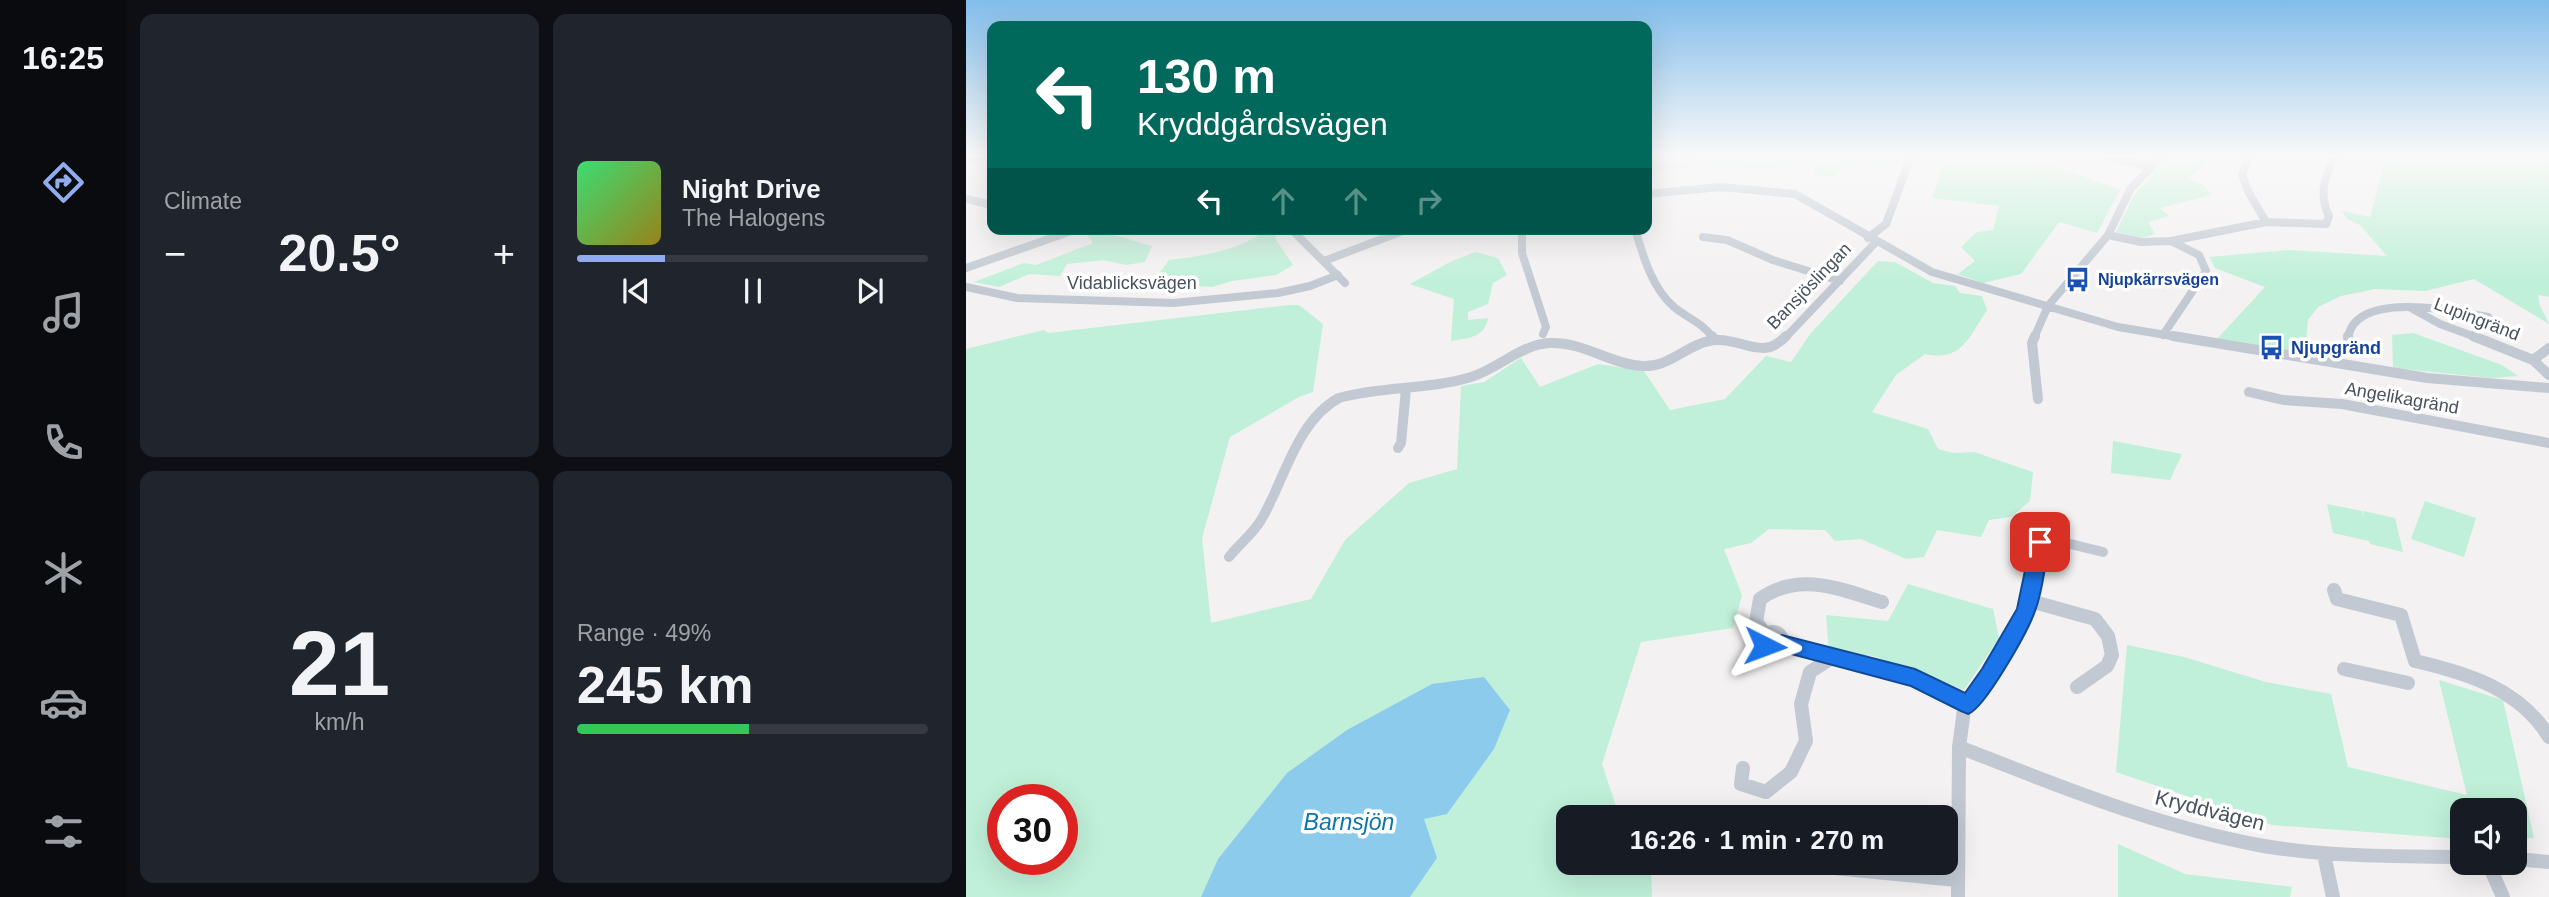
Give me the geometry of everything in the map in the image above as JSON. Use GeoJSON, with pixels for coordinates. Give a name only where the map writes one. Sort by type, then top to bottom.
{"type":"FeatureCollection","features":[{"type":"Feature","properties":{"kind":"street"},"geometry":{"type":"LineString","coordinates":[[1805,198],[1872,240],[1932,272],[2118,327],[2427,378],[2549,388]]}},
{"type":"Feature","properties":{"kind":"street","name":"Bansjöslingan"},"geometry":{"type":"LineString","coordinates":[[1714,340],[1730,341],[1760,350],[1779,344],[1840,281],[1886,224],[1895,198]]}},
{"type":"Feature","properties":{"kind":"street"},"geometry":{"type":"LineString","coordinates":[[2038,399],[2032,343],[2048,306],[2108,234],[2126,198]]}},
{"type":"Feature","properties":{"kind":"street"},"geometry":{"type":"LineString","coordinates":[[2252,198],[2266,222]]}},
{"type":"Feature","properties":{"kind":"street"},"geometry":{"type":"LineString","coordinates":[[2108,234],[2141,242],[2171,240],[2266,222],[2326,224],[2329,216],[2321,198]]}},
{"type":"Feature","properties":{"kind":"street"},"geometry":{"type":"LineString","coordinates":[[966,200],[987,204]]}},
{"type":"Feature","properties":{"kind":"street"},"geometry":{"type":"LineString","coordinates":[[966,268],[1061,235]]}},
{"type":"Feature","properties":{"kind":"street"},"geometry":{"type":"LineString","coordinates":[[1298,235],[1345,283]]}},
{"type":"Feature","properties":{"kind":"street"},"geometry":{"type":"LineString","coordinates":[[1324,261],[1392,235]]}},
{"type":"Feature","properties":{"kind":"street"},"geometry":{"type":"LineString","coordinates":[[1522,235],[1522,253],[1546,327],[1543,334]]}},
{"type":"Feature","properties":{"kind":"street"},"geometry":{"type":"LineString","coordinates":[[1229,557],[1260,522],[1303,436],[1328,405],[1350,393],[1406,389],[1477,376],[1525,349],[1548,343],[1586,348],[1638,365],[1655,366],[1675,360],[1700,344],[1714,340],[1708,328],[1678,311],[1660,290],[1647,266],[1637,235]]}},
{"type":"Feature","properties":{"kind":"street"},"geometry":{"type":"LineString","coordinates":[[1703,237],[1727,240],[1773,260],[1840,281]]}},
{"type":"Feature","properties":{"kind":"street"},"geometry":{"type":"LineString","coordinates":[[2163,335],[2206,271],[2199,255],[2171,240]]}},
{"type":"Feature","properties":{"kind":"street","name":"Vidablicksvägen"},"geometry":{"type":"LineString","coordinates":[[966,287],[1017,298],[1173,303],[1278,293],[1310,286],[1338,275]]}},
{"type":"Feature","properties":{"kind":"street","name":"Lupingränd"},"geometry":{"type":"LineString","coordinates":[[2349,351],[2348,332],[2354,322],[2382,309],[2410,307],[2488,317]]}},
{"type":"Feature","properties":{"kind":"street","name":"Lupingränd"},"geometry":{"type":"LineString","coordinates":[[2410,307],[2432,322],[2505,345],[2533,360]]}},
{"type":"Feature","properties":{"kind":"street"},"geometry":{"type":"LineString","coordinates":[[2549,348],[2533,360],[2549,375]]}},
{"type":"Feature","properties":{"kind":"street"},"geometry":{"type":"LineString","coordinates":[[1398,448],[1401,443],[1406,389]]}},
{"type":"Feature","properties":{"kind":"street","name":"Angelikagränd"},"geometry":{"type":"LineString","coordinates":[[2249,392],[2284,400],[2342,404],[2549,443]]}},
{"type":"Feature","properties":{"kind":"street"},"geometry":{"type":"LineString","coordinates":[[1958,897],[1959,747],[1964,710],[1990,675],[2030,601],[2040,542],[2046,538],[2103,552]]}},
{"type":"Feature","properties":{"kind":"street"},"geometry":{"type":"LineString","coordinates":[[1882,602],[1808,582],[1789,583],[1760,599],[1756,622],[1766,635],[1778,634],[1782,643],[1915,678],[1968,705]]}},
{"type":"Feature","properties":{"kind":"street"},"geometry":{"type":"LineString","coordinates":[[2334,590],[2337,599],[2402,615],[2415,660],[2454,670],[2522,703],[2549,737]]}},
{"type":"Feature","properties":{"kind":"street"},"geometry":{"type":"LineString","coordinates":[[2030,601],[2095,619],[2108,636],[2112,655],[2107,666],[2077,687]]}},
{"type":"Feature","properties":{"kind":"street"},"geometry":{"type":"LineString","coordinates":[[1743,768],[1741,784],[1766,792],[1791,772],[1806,741],[1801,704],[1810,672],[1833,657]]}},
{"type":"Feature","properties":{"kind":"street"},"geometry":{"type":"LineString","coordinates":[[2344,669],[2408,683]]}},
{"type":"Feature","properties":{"kind":"street","name":"Kryddvägen"},"geometry":{"type":"LineString","coordinates":[[1959,747],[2125,811],[2214,835],[2265,846],[2324,854],[2450,857]]}},
{"type":"Feature","properties":{"kind":"street"},"geometry":{"type":"LineString","coordinates":[[2324,854],[2333,897]]}},
{"type":"Feature","properties":{"kind":"street"},"geometry":{"type":"LineString","coordinates":[[2527,860],[2549,862]]}},
{"type":"Feature","properties":{"kind":"street"},"geometry":{"type":"LineString","coordinates":[[1906,875],[1957,880]]}},
{"type":"Feature","properties":{"kind":"street"},"geometry":{"type":"LineString","coordinates":[[2494,875],[2504,897]]}},
{"type":"Feature","properties":{"kind":"green space"},"geometry":{"type":"Polygon","coordinates":[[[1932,198],[2116,198],[2097,233],[2059,222],[2021,274],[1983,283],[1958,274],[1975,261],[1961,247],[1977,232],[1993,230],[1999,206],[1932,198]]]}},
{"type":"Feature","properties":{"kind":"green space"},"geometry":{"type":"Polygon","coordinates":[[[2133,198],[2201,198],[2160,208],[2169,216],[2148,222],[2155,234],[2141,238],[2116,232],[2133,198]]]}},
{"type":"Feature","properties":{"kind":"green space"},"geometry":{"type":"Polygon","coordinates":[[[2375,198],[2549,198],[2549,297],[2538,295],[2549,324],[2474,279],[2425,291],[2375,289],[2341,296],[2318,307],[2308,320],[2305,353],[2217,339],[2265,287],[2215,268],[2209,257],[2289,250],[2387,256],[2360,225],[2347,219],[2342,211],[2370,217],[2375,198]]]}},
{"type":"Feature","properties":{"kind":"green space"},"geometry":{"type":"Polygon","coordinates":[[[1087,235],[1114,235],[1152,246],[1145,262],[1126,265],[1104,260],[1067,264],[1060,276],[1029,274],[999,287],[974,282],[1024,263],[1036,265],[1093,243],[1087,235]]]}},
{"type":"Feature","properties":{"kind":"green space"},"geometry":{"type":"Polygon","coordinates":[[[1258,235],[1276,235],[1293,265],[1276,275],[1232,281],[1212,287],[1173,285],[1155,279],[1169,260],[1205,255],[1258,235]]]}},
{"type":"Feature","properties":{"kind":"green space"},"geometry":{"type":"Polygon","coordinates":[[[1475,252],[1498,258],[1507,275],[1493,283],[1488,304],[1468,312],[1468,320],[1488,318],[1483,330],[1475,336],[1451,341],[1454,299],[1410,284],[1475,252]]]}},
{"type":"Feature","properties":{"kind":"green space"},"geometry":{"type":"Polygon","coordinates":[[[1878,261],[1895,262],[1933,283],[1955,286],[1960,293],[1982,296],[1987,310],[1963,345],[1948,354],[1925,354],[1896,375],[1872,412],[1928,429],[1938,449],[1953,453],[1974,452],[2033,472],[2030,501],[2011,517],[1989,520],[1981,537],[1937,530],[1924,557],[1906,559],[1861,539],[1835,541],[1825,530],[1769,529],[1751,543],[1724,549],[1742,595],[1733,628],[1641,642],[1602,764],[1616,805],[1556,805],[1556,875],[1651,875],[1652,897],[966,897],[966,349],[1044,330],[1048,333],[1289,305],[1299,305],[1323,324],[1313,392],[1299,397],[1230,437],[1202,538],[1211,623],[1311,599],[1345,540],[1409,483],[1457,469],[1461,386],[1484,382],[1521,358],[1540,387],[1598,364],[1644,371],[1670,410],[1725,399],[1766,356],[1791,362],[1811,333],[1878,261]]]}},
{"type":"Feature","properties":{"kind":"green space"},"geometry":{"type":"Polygon","coordinates":[[[2413,333],[2502,365],[2518,376],[2491,378],[2393,368],[2392,335],[2413,333]]]}},
{"type":"Feature","properties":{"kind":"green space"},"geometry":{"type":"Polygon","coordinates":[[[2113,441],[2182,454],[2170,480],[2111,473],[2113,441]]]}},
{"type":"Feature","properties":{"kind":"green space"},"geometry":{"type":"Polygon","coordinates":[[[2425,501],[2476,518],[2464,557],[2411,539],[2425,501]]]}},
{"type":"Feature","properties":{"kind":"green space"},"geometry":{"type":"Polygon","coordinates":[[[2327,504],[2362,511],[2365,521],[2363,511],[2395,518],[2403,552],[2333,533],[2327,504]]]}},
{"type":"Feature","properties":{"kind":"green space"},"geometry":{"type":"Polygon","coordinates":[[[1908,584],[1993,609],[1999,638],[1964,690],[1872,656],[1829,653],[1826,615],[1888,621],[1908,584]]]}},
{"type":"Feature","properties":{"kind":"green space"},"geometry":{"type":"Polygon","coordinates":[[[2127,645],[2184,657],[2266,682],[2331,694],[2348,767],[2467,795],[2439,680],[2503,700],[2525,798],[2450,798],[2450,838],[2272,825],[2116,772],[2127,645]]]}},
{"type":"Feature","properties":{"kind":"green space"},"geometry":{"type":"Polygon","coordinates":[[[2527,807],[2534,838],[2527,838],[2527,807]]]}},
{"type":"Feature","properties":{"kind":"green space"},"geometry":{"type":"Polygon","coordinates":[[[2118,844],[2185,874],[2292,887],[2290,897],[2118,897],[2118,844]]]}},
{"type":"Feature","properties":{"kind":"water","name":"Barnsjön"},"geometry":{"type":"Polygon","coordinates":[[[1484,677],[1510,710],[1494,749],[1447,814],[1424,819],[1437,858],[1410,897],[1201,897],[1218,859],[1287,773],[1347,730],[1432,684],[1484,677]]]}},
{"type":"Feature","properties":{"kind":"place","name":"Njupkärrsvägen"},"geometry":{"type":"Point","coordinates":[2078,279]}},
{"type":"Feature","properties":{"kind":"place","name":"Njupgränd"},"geometry":{"type":"Point","coordinates":[2271,348]}},
{"type":"Feature","properties":{"kind":"route"},"geometry":{"type":"LineString","coordinates":[[1765,646],[1773,649],[1782,643],[1915,678],[1968,705],[1990,675],[2026,611],[2040,542]]}}]}
